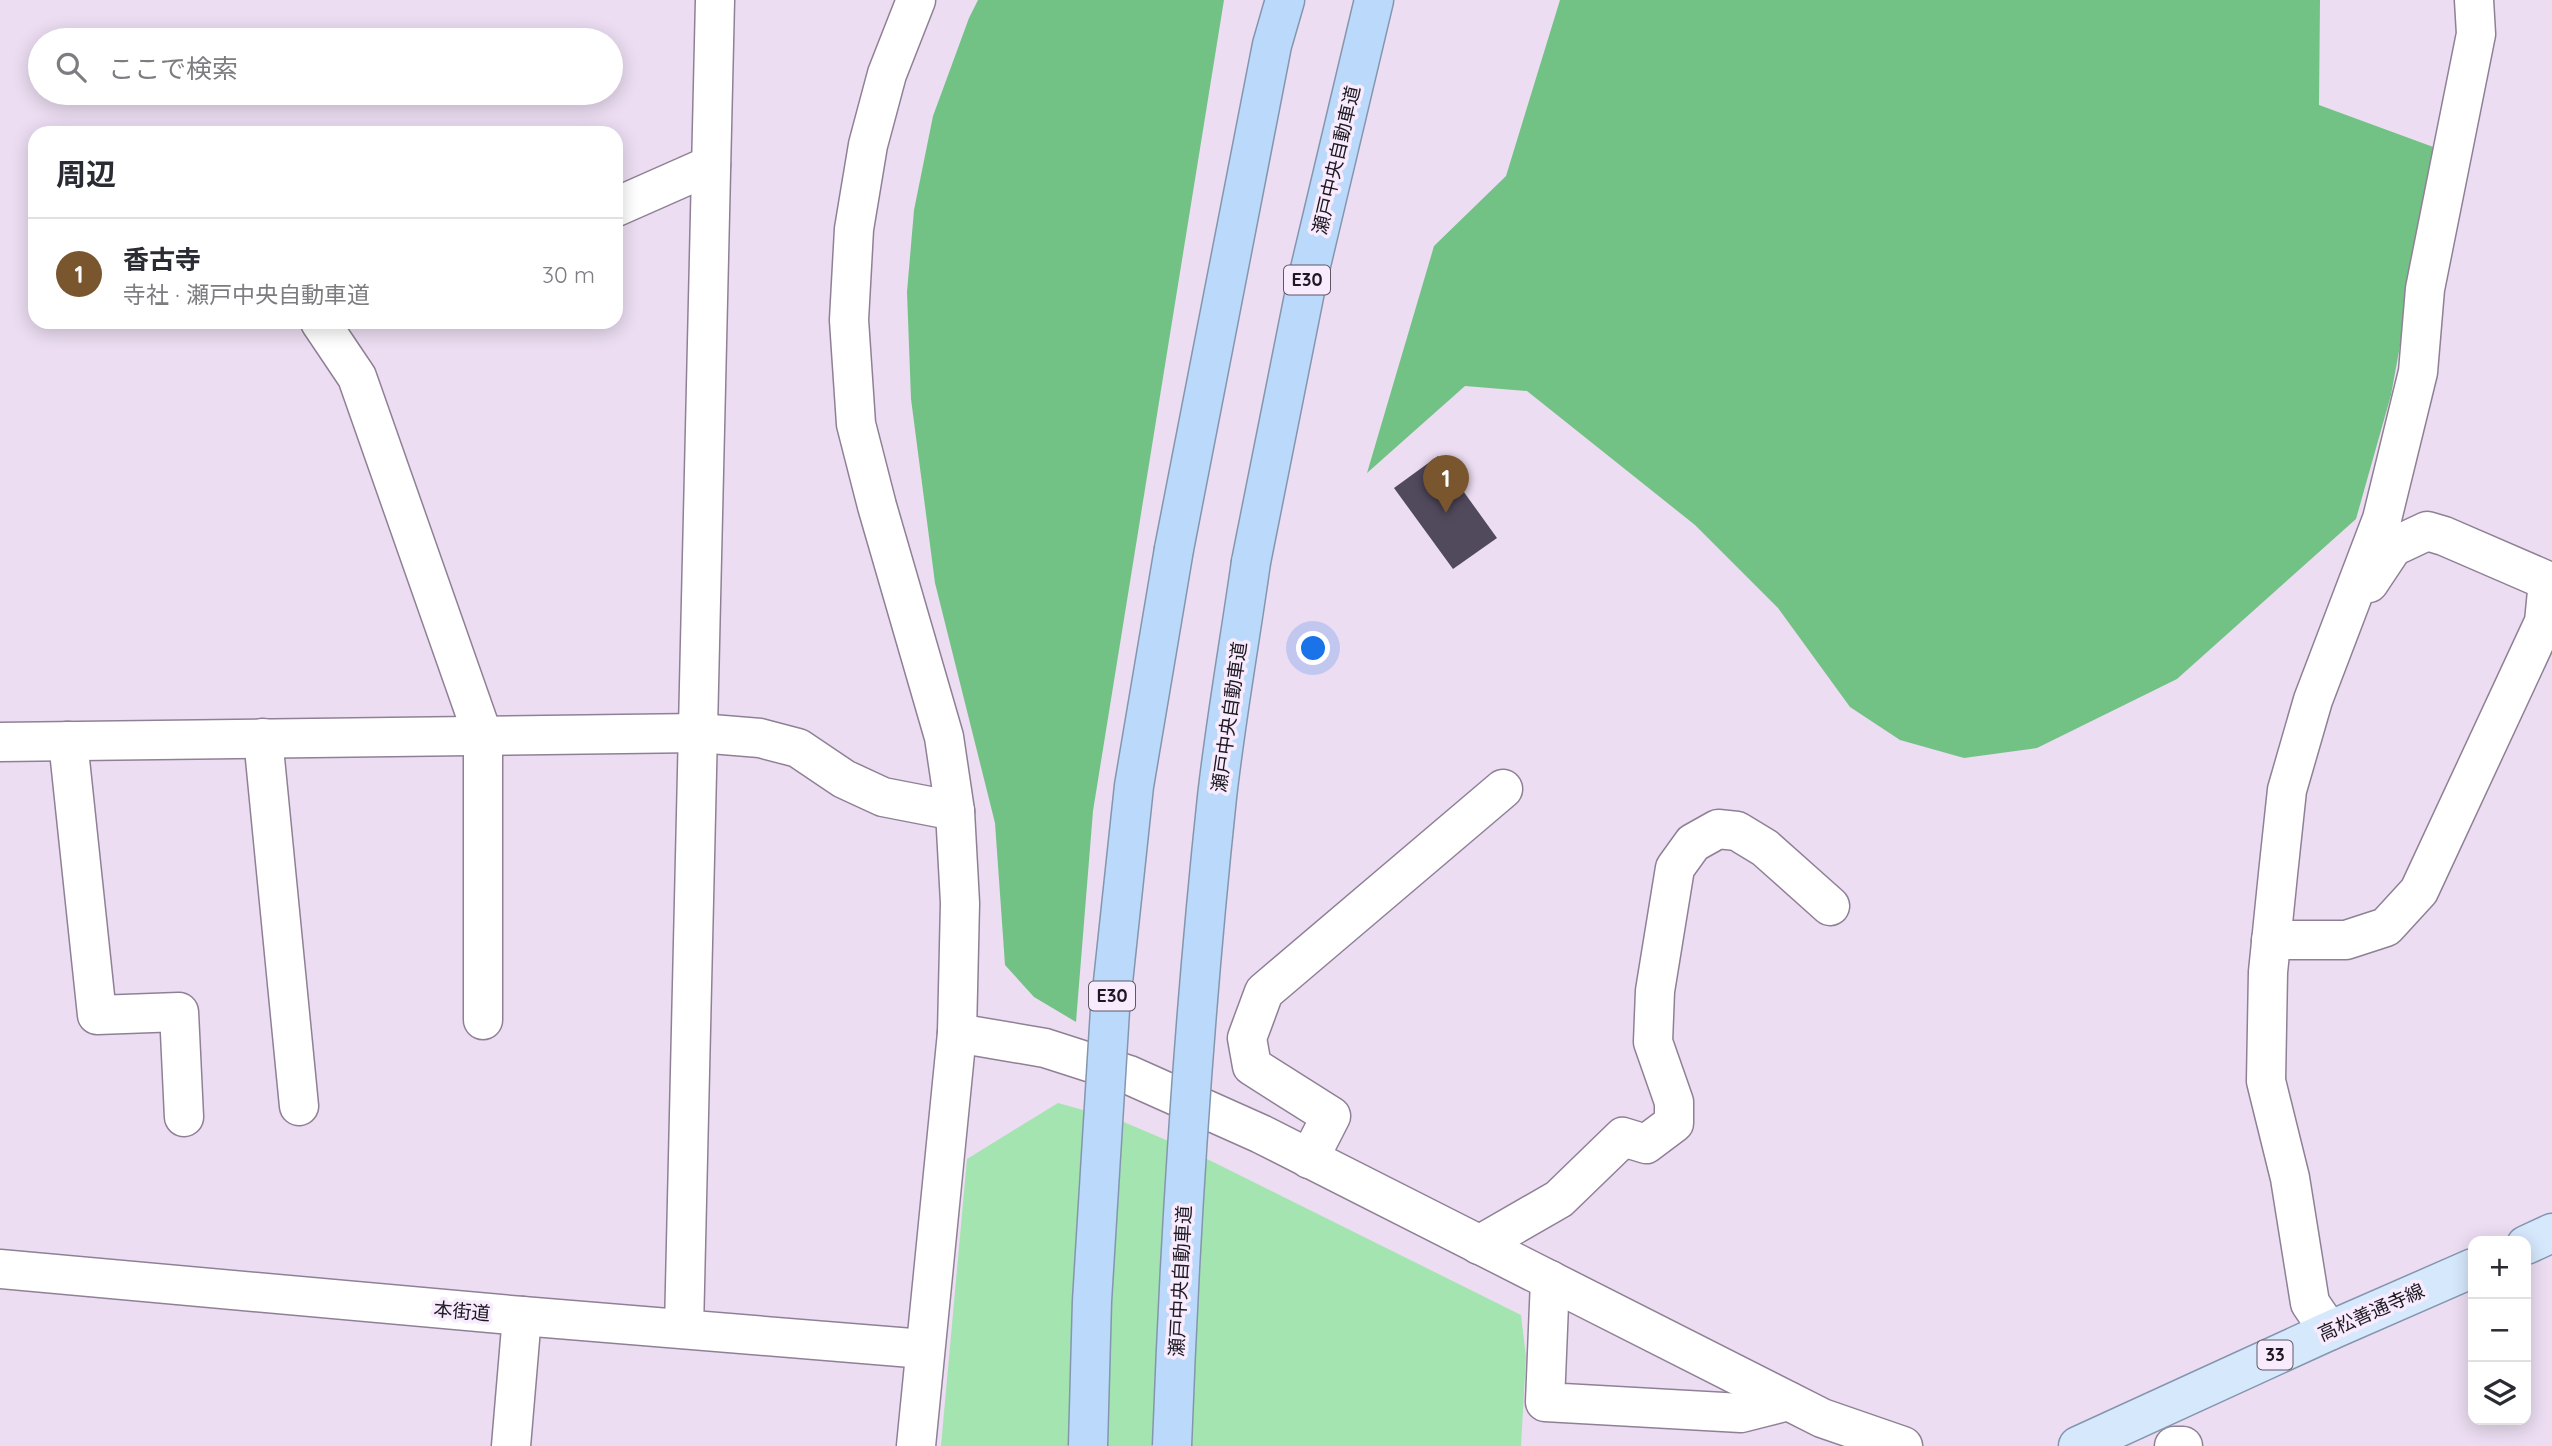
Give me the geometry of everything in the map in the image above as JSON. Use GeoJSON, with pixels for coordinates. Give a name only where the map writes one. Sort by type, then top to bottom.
{"type":"FeatureCollection","features":[{"type":"Feature","properties":{"kind":"highway","name":"E30"},"geometry":{"type":"LineString","coordinates":[[1088,1446],[1092,1301],[1110,1010],[1134,786],[1174,549],[1272,45],[1284,0]]}},
{"type":"Feature","properties":{"kind":"highway","name":"瀬戸中央自動車道"},"geometry":{"type":"LineString","coordinates":[[1172,1446],[1177,1312],[1196,1019],[1217,795],[1251,562],[1306,286],[1374,0]]}},
{"type":"Feature","properties":{"kind":"main road"},"geometry":{"type":"LineString","coordinates":[[2531,1243],[2552,1233]]}},
{"type":"Feature","properties":{"kind":"main road","name":"高松善通寺線"},"geometry":{"type":"LineString","coordinates":[[2078,1446],[2468,1270]]}},
{"type":"Feature","properties":{"kind":"street"},"geometry":{"type":"LineString","coordinates":[[684,1329],[715,0]]}},
{"type":"Feature","properties":{"kind":"street"},"geometry":{"type":"LineString","coordinates":[[916,0],[887,74],[868,145],[853,229],[849,320],[856,424],[944,737],[954,811],[960,903],[957,1033],[916,1446]]}},
{"type":"Feature","properties":{"kind":"street"},"geometry":{"type":"LineString","coordinates":[[2329,1331],[2309,1303],[2290,1178],[2266,1081],[2268,972],[2287,790],[2313,700],[2382,519],[2418,372],[2425,289],[2476,34],[2474,0]]}},
{"type":"Feature","properties":{"kind":"street"},"geometry":{"type":"LineString","coordinates":[[623,204],[711,165]]}},
{"type":"Feature","properties":{"kind":"street"},"geometry":{"type":"LineString","coordinates":[[325,329],[357,377],[483,736],[483,1020]]}},
{"type":"Feature","properties":{"kind":"street"},"geometry":{"type":"LineString","coordinates":[[2271,940],[2346,940],[2386,927],[2419,891],[2544,622],[2548,581],[2427,531],[2393,547],[2343,620]]}},
{"type":"Feature","properties":{"kind":"street"},"geometry":{"type":"LineString","coordinates":[[0,742],[699,733],[760,738],[798,748],[844,779],[883,797],[954,811]]}},
{"type":"Feature","properties":{"kind":"street"},"geometry":{"type":"LineString","coordinates":[[263,738],[299,1106]]}},
{"type":"Feature","properties":{"kind":"street"},"geometry":{"type":"LineString","coordinates":[[68,741],[97,1015],[179,1012],[184,1117]]}},
{"type":"Feature","properties":{"kind":"street"},"geometry":{"type":"LineString","coordinates":[[1309,1159],[1331,1116],[1252,1066],[1247,1038],[1264,992],[1503,789]]}},
{"type":"Feature","properties":{"kind":"street"},"geometry":{"type":"LineString","coordinates":[[1479,1245],[1559,1199],[1623,1137],[1646,1144],[1674,1123],[1674,1102],[1653,1042],[1655,991],[1675,868],[1693,843],[1718,829],[1737,831],[1765,848],[1830,906]]}},
{"type":"Feature","properties":{"kind":"street"},"geometry":{"type":"LineString","coordinates":[[957,1033],[1045,1048],[1129,1075],[1261,1134],[1822,1418],[1903,1446]]}},
{"type":"Feature","properties":{"kind":"street","name":"本街道"},"geometry":{"type":"LineString","coordinates":[[0,1269],[522,1317],[925,1349]]}},
{"type":"Feature","properties":{"kind":"street"},"geometry":{"type":"LineString","coordinates":[[1550,1280],[1545,1402],[1741,1413],[1788,1401]]}},
{"type":"Feature","properties":{"kind":"street"},"geometry":{"type":"LineString","coordinates":[[511,1446],[522,1317]]}},
{"type":"Feature","properties":{"kind":"street"},"geometry":{"type":"LineString","coordinates":[[2174,1446],[2183,1446]]}},
{"type":"Feature","properties":{"kind":"green space"},"geometry":{"type":"Polygon","coordinates":[[[978,0],[1224,0],[1093,811],[1076,1022],[1034,997],[1005,965],[995,823],[935,583],[911,399],[907,292],[914,210],[933,116],[978,0]]]}},
{"type":"Feature","properties":{"kind":"green space"},"geometry":{"type":"Polygon","coordinates":[[[1560,0],[2320,0],[2319,105],[2436,148],[2391,395],[2356,519],[2177,679],[2037,748],[1964,758],[1900,740],[1850,707],[1778,608],[1695,525],[1527,391],[1465,386],[1367,473],[1434,246],[1506,176],[1560,0]]]}},
{"type":"Feature","properties":{"kind":"green space"},"geometry":{"type":"Polygon","coordinates":[[[1058,1103],[1119,1120],[1185,1148],[1521,1315],[1526,1357],[1521,1446],[941,1446],[967,1159],[1058,1103]]]}},
{"type":"Feature","properties":{"kind":"building"},"geometry":{"type":"Polygon","coordinates":[[[1438,456],[1497,538],[1453,569],[1394,488],[1438,456]]]}},
{"type":"Feature","properties":{"kind":"place","name":"香古寺"},"geometry":{"type":"Point","coordinates":[1446,513]}}]}
